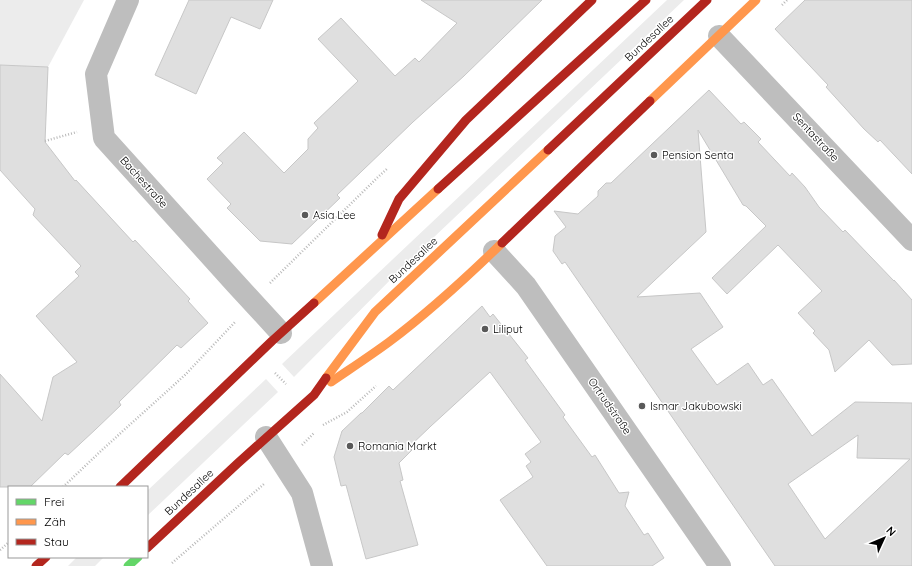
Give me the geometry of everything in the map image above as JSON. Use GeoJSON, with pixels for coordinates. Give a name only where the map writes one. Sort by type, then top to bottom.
{"type":"FeatureCollection","features":[{"type":"Feature","properties":{"kind":"main road"},"geometry":{"type":"LineString","coordinates":[[378,244],[399,199],[466,120],[592,0]]}},
{"type":"Feature","properties":{"kind":"main road"},"geometry":{"type":"LineString","coordinates":[[121,486],[281,333],[646,0]]}},
{"type":"Feature","properties":{"kind":"main road","name":"Bundesallee"},"geometry":{"type":"LineString","coordinates":[[148,547],[266,437],[314,395],[375,312],[707,0]]}},
{"type":"Feature","properties":{"kind":"main road"},"geometry":{"type":"LineString","coordinates":[[314,395],[398,335],[458,285],[756,0]]}},
{"type":"Feature","properties":{"kind":"main road"},"geometry":{"type":"LineString","coordinates":[[36,566],[45,558]]}},
{"type":"Feature","properties":{"kind":"main road"},"geometry":{"type":"LineString","coordinates":[[128,566],[137,558]]}},
{"type":"Feature","properties":{"kind":"street","name":"Bachestraße"},"geometry":{"type":"LineString","coordinates":[[128,0],[96,74],[104,138],[230,279],[281,333]]}},
{"type":"Feature","properties":{"kind":"street","name":"Sentastraße"},"geometry":{"type":"LineString","coordinates":[[719,36],[912,240]]}},
{"type":"Feature","properties":{"kind":"street","name":"Ortrudstraße"},"geometry":{"type":"LineString","coordinates":[[494,251],[526,286],[720,566]]}},
{"type":"Feature","properties":{"kind":"street"},"geometry":{"type":"LineString","coordinates":[[266,437],[302,493],[322,566]]}},
{"type":"Feature","properties":{"kind":"path"},"geometry":{"type":"LineString","coordinates":[[45,141],[82,131]]}},
{"type":"Feature","properties":{"kind":"path"},"geometry":{"type":"LineString","coordinates":[[286,267],[377,178]]}},
{"type":"Feature","properties":{"kind":"path"},"geometry":{"type":"LineString","coordinates":[[65,486],[103,449],[185,375],[240,317]]}},
{"type":"Feature","properties":{"kind":"path"},"geometry":{"type":"LineString","coordinates":[[274,371],[286,384]]}},
{"type":"Feature","properties":{"kind":"path"},"geometry":{"type":"LineString","coordinates":[[319,428],[347,412]]}},
{"type":"Feature","properties":{"kind":"path"},"geometry":{"type":"LineString","coordinates":[[169,566],[244,502]]}},
{"type":"Feature","properties":{"kind":"path"},"geometry":{"type":"LineString","coordinates":[[0,550],[8,543]]}},
{"type":"Feature","properties":{"kind":"shaded area"},"geometry":{"type":"Polygon","coordinates":[[[0,0],[84,0],[48,67],[0,65],[0,0]]]}},
{"type":"Feature","properties":{"kind":"shaded area"},"geometry":{"type":"Polygon","coordinates":[[[667,0],[684,0],[413,257],[294,377],[282,364],[667,0]]]}},
{"type":"Feature","properties":{"kind":"shaded area"},"geometry":{"type":"Polygon","coordinates":[[[266,379],[278,392],[148,515],[148,490],[266,379]]]}},
{"type":"Feature","properties":{"kind":"shaded area"},"geometry":{"type":"Polygon","coordinates":[[[76,558],[103,558],[95,566],[68,566],[76,558]]]}},
{"type":"Feature","properties":{"kind":"building"},"geometry":{"type":"Polygon","coordinates":[[[189,0],[273,0],[260,29],[231,17],[196,94],[155,75],[189,0]]]}},
{"type":"Feature","properties":{"kind":"building"},"geometry":{"type":"Polygon","coordinates":[[[421,0],[542,0],[464,76],[413,122],[337,195],[340,198],[292,244],[260,241],[227,208],[231,204],[207,179],[223,163],[217,158],[244,132],[284,173],[308,149],[308,139],[318,128],[314,123],[358,81],[318,39],[341,18],[395,76],[415,58],[419,62],[457,23],[421,0]]]}},
{"type":"Feature","properties":{"kind":"building"},"geometry":{"type":"Polygon","coordinates":[[[805,0],[912,0],[912,174],[880,140],[878,142],[864,129],[826,87],[828,85],[775,29],[805,0]]]}},
{"type":"Feature","properties":{"kind":"building"},"geometry":{"type":"Polygon","coordinates":[[[0,65],[48,67],[45,142],[75,181],[76,180],[133,242],[135,240],[190,299],[188,301],[208,323],[181,348],[177,345],[119,402],[121,405],[68,455],[65,453],[31,486],[0,487],[0,374],[42,421],[53,377],[77,362],[36,316],[79,276],[75,272],[81,266],[33,215],[35,209],[0,170],[0,65]]]}},
{"type":"Feature","properties":{"kind":"building"},"geometry":{"type":"Polygon","coordinates":[[[709,90],[741,124],[744,122],[761,139],[758,142],[790,176],[792,173],[805,187],[819,207],[843,232],[845,230],[912,300],[912,364],[892,365],[869,340],[835,372],[829,350],[813,333],[815,331],[798,313],[822,291],[778,245],[727,294],[712,278],[766,226],[746,206],[743,205],[698,130],[706,232],[637,297],[700,293],[723,327],[691,349],[717,385],[748,363],[763,385],[772,379],[812,436],[855,402],[912,403],[912,566],[775,566],[565,262],[562,264],[553,251],[555,236],[566,227],[554,211],[578,214],[598,196],[598,191],[606,183],[611,183],[709,90]],[[858,435],[788,484],[825,539],[910,459],[857,458],[858,435]]]}},
{"type":"Feature","properties":{"kind":"building"},"geometry":{"type":"Polygon","coordinates":[[[482,306],[490,317],[493,314],[528,358],[525,360],[565,415],[563,417],[592,457],[595,455],[619,493],[629,492],[625,506],[644,535],[648,533],[664,558],[652,566],[547,566],[500,500],[533,477],[526,466],[531,462],[525,454],[541,442],[490,372],[409,447],[412,450],[399,463],[403,480],[400,481],[418,545],[366,559],[346,485],[341,486],[334,457],[342,431],[389,386],[393,390],[482,306]]]}},
{"type":"Feature","properties":{"kind":"traffic: fast"},"geometry":{"type":"LineString","coordinates":[[128,566],[137,558]]}},
{"type":"Feature","properties":{"kind":"traffic: slow"},"geometry":{"type":"LineString","coordinates":[[650,101],[756,0]]}},
{"type":"Feature","properties":{"kind":"traffic: slow"},"geometry":{"type":"LineString","coordinates":[[326,378],[375,312],[548,150]]}},
{"type":"Feature","properties":{"kind":"traffic: slow"},"geometry":{"type":"LineString","coordinates":[[314,303],[438,189]]}},
{"type":"Feature","properties":{"kind":"traffic: slow"},"geometry":{"type":"LineString","coordinates":[[331,382],[404,331],[461,282],[502,243]]}},
{"type":"Feature","properties":{"kind":"traffic: jam"},"geometry":{"type":"LineString","coordinates":[[382,235],[399,199],[466,120],[592,0]]}},
{"type":"Feature","properties":{"kind":"traffic: jam"},"geometry":{"type":"LineString","coordinates":[[438,189],[646,0]]}},
{"type":"Feature","properties":{"kind":"traffic: jam"},"geometry":{"type":"LineString","coordinates":[[548,150],[707,0]]}},
{"type":"Feature","properties":{"kind":"traffic: jam"},"geometry":{"type":"LineString","coordinates":[[502,243],[650,101]]}},
{"type":"Feature","properties":{"kind":"traffic: jam"},"geometry":{"type":"LineString","coordinates":[[121,486],[272,341],[314,303]]}},
{"type":"Feature","properties":{"kind":"traffic: jam"},"geometry":{"type":"LineString","coordinates":[[148,547],[314,395],[326,378]]}},
{"type":"Feature","properties":{"kind":"traffic: jam"},"geometry":{"type":"LineString","coordinates":[[36,566],[45,558]]}},
{"type":"Feature","properties":{"kind":"place","name":"Pension Senta"},"geometry":{"type":"Point","coordinates":[654,155]}},
{"type":"Feature","properties":{"kind":"place","name":"Asia Lee"},"geometry":{"type":"Point","coordinates":[305,215]}},
{"type":"Feature","properties":{"kind":"place","name":"Liliput"},"geometry":{"type":"Point","coordinates":[485,329]}},
{"type":"Feature","properties":{"kind":"place","name":"Ismar Jakubowski"},"geometry":{"type":"Point","coordinates":[642,406]}},
{"type":"Feature","properties":{"kind":"place","name":"Romania Markt"},"geometry":{"type":"Point","coordinates":[350,446]}}]}
